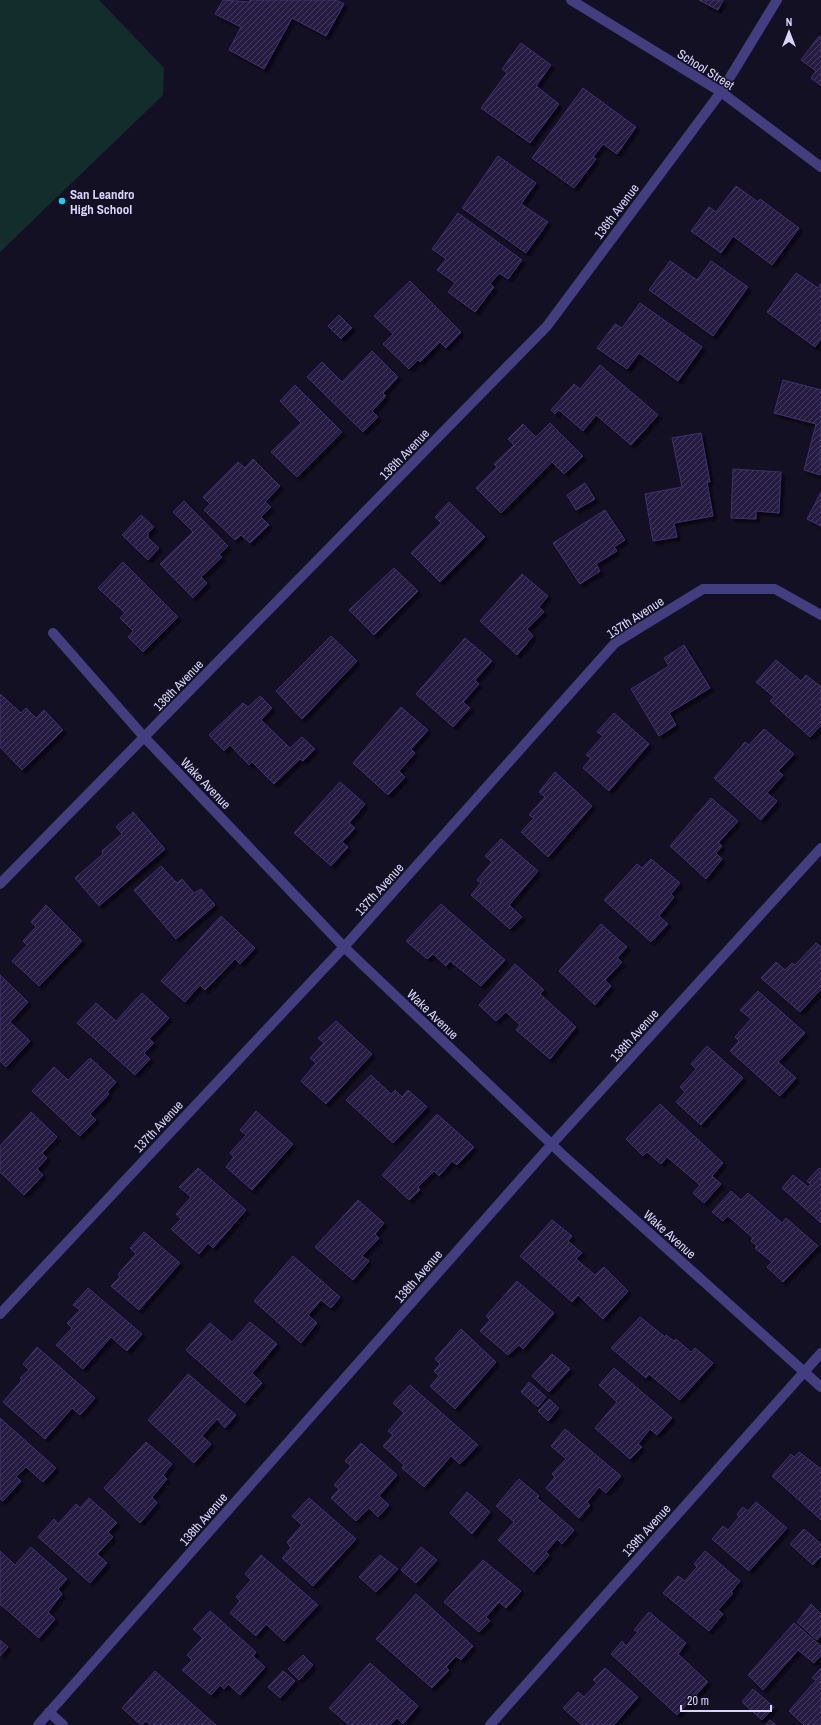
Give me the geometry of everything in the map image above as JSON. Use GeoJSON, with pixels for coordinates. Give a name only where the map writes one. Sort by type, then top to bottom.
{"type":"FeatureCollection","features":[{"type":"Feature","properties":{"kind":"street","name":"School Street"},"geometry":{"type":"LineString","coordinates":[[571,0],[721,92],[821,167]]}},
{"type":"Feature","properties":{"kind":"street","name":"136th Avenue"},"geometry":{"type":"LineString","coordinates":[[0,884],[145,738],[547,326],[721,92],[777,0]]}},
{"type":"Feature","properties":{"kind":"street","name":"137th Avenue"},"geometry":{"type":"LineString","coordinates":[[0,1314],[344,947],[614,643],[703,589],[775,589],[821,615]]}},
{"type":"Feature","properties":{"kind":"street","name":"Wake Avenue"},"geometry":{"type":"LineString","coordinates":[[53,633],[145,738],[344,947],[551,1145],[805,1371],[821,1387]]}},
{"type":"Feature","properties":{"kind":"street","name":"138th Avenue"},"geometry":{"type":"LineString","coordinates":[[38,1725],[551,1145],[821,848]]}},
{"type":"Feature","properties":{"kind":"street","name":"139th Avenue"},"geometry":{"type":"LineString","coordinates":[[490,1725],[821,1353]]}},
{"type":"Feature","properties":{"kind":"street"},"geometry":{"type":"LineString","coordinates":[[49,1712],[63,1725]]}},
{"type":"Feature","properties":{"kind":"green space"},"geometry":{"type":"Polygon","coordinates":[[[0,0],[99,0],[164,68],[163,95],[0,252],[0,0]]]}},
{"type":"Feature","properties":{"kind":"building"},"geometry":{"type":"Polygon","coordinates":[[[223,0],[249,2],[250,0],[336,0],[344,4],[326,36],[292,18],[264,69],[229,50],[241,27],[215,14],[223,0]]]}},
{"type":"Feature","properties":{"kind":"building"},"geometry":{"type":"Polygon","coordinates":[[[699,0],[723,0],[718,10],[699,0]]]}},
{"type":"Feature","properties":{"kind":"building"},"geometry":{"type":"Polygon","coordinates":[[[819,36],[821,38],[821,86],[811,78],[816,71],[801,60],[819,36]]]}},
{"type":"Feature","properties":{"kind":"building"},"geometry":{"type":"Polygon","coordinates":[[[521,43],[551,65],[536,86],[559,104],[530,143],[481,108],[507,73],[502,69],[521,43]]]}},
{"type":"Feature","properties":{"kind":"building"},"geometry":{"type":"Polygon","coordinates":[[[583,88],[636,127],[617,154],[603,144],[593,157],[596,159],[574,188],[532,158],[583,88]]]}},
{"type":"Feature","properties":{"kind":"building"},"geometry":{"type":"Polygon","coordinates":[[[498,156],[536,183],[521,204],[548,222],[526,253],[462,208],[498,156]]]}},
{"type":"Feature","properties":{"kind":"building"},"geometry":{"type":"Polygon","coordinates":[[[736,186],[758,202],[760,199],[799,228],[772,265],[733,236],[721,253],[691,231],[709,207],[716,212],[736,186]]]}},
{"type":"Feature","properties":{"kind":"building"},"geometry":{"type":"Polygon","coordinates":[[[458,213],[522,260],[508,279],[499,273],[490,284],[494,287],[475,312],[448,292],[455,283],[437,270],[446,259],[432,249],[458,213]]]}},
{"type":"Feature","properties":{"kind":"building"},"geometry":{"type":"Polygon","coordinates":[[[670,261],[697,280],[711,261],[748,287],[713,336],[649,290],[670,261]]]}},
{"type":"Feature","properties":{"kind":"building"},"geometry":{"type":"Polygon","coordinates":[[[796,273],[818,288],[821,283],[821,339],[815,347],[767,312],[796,273]]]}},
{"type":"Feature","properties":{"kind":"building"},"geometry":{"type":"Polygon","coordinates":[[[410,281],[461,332],[446,348],[440,342],[420,362],[418,360],[409,369],[383,344],[393,334],[374,316],[410,281]]]}},
{"type":"Feature","properties":{"kind":"building"},"geometry":{"type":"Polygon","coordinates":[[[640,303],[702,347],[678,381],[639,353],[627,369],[597,348],[615,324],[622,328],[640,303]]]}},
{"type":"Feature","properties":{"kind":"building"},"geometry":{"type":"Polygon","coordinates":[[[339,315],[352,328],[341,339],[328,326],[339,315]]]}},
{"type":"Feature","properties":{"kind":"building"},"geometry":{"type":"Polygon","coordinates":[[[372,351],[398,377],[383,393],[386,396],[372,411],[378,417],[363,432],[307,377],[322,362],[342,382],[372,351]]]}},
{"type":"Feature","properties":{"kind":"building"},"geometry":{"type":"Polygon","coordinates":[[[600,365],[658,415],[631,445],[596,415],[583,431],[559,410],[555,414],[551,410],[574,384],[580,389],[600,365]]]}},
{"type":"Feature","properties":{"kind":"building"},"geometry":{"type":"Polygon","coordinates":[[[783,380],[821,390],[820,475],[804,470],[816,424],[774,413],[783,380]]]}},
{"type":"Feature","properties":{"kind":"building"},"geometry":{"type":"Polygon","coordinates":[[[295,385],[342,432],[297,477],[271,452],[301,423],[280,401],[295,385]]]}},
{"type":"Feature","properties":{"kind":"building"},"geometry":{"type":"Polygon","coordinates":[[[550,423],[583,456],[564,474],[552,462],[501,513],[476,488],[497,467],[494,464],[514,445],[508,439],[523,424],[536,437],[550,423]]]}},
{"type":"Feature","properties":{"kind":"building"},"geometry":{"type":"Polygon","coordinates":[[[701,433],[710,482],[707,482],[713,516],[674,523],[677,537],[653,541],[645,494],[682,487],[672,438],[701,433]]]}},
{"type":"Feature","properties":{"kind":"building"},"geometry":{"type":"Polygon","coordinates":[[[253,459],[280,486],[265,502],[271,507],[261,517],[269,525],[250,543],[241,535],[235,540],[204,510],[210,504],[203,497],[238,462],[245,468],[253,459]]]}},
{"type":"Feature","properties":{"kind":"building"},"geometry":{"type":"Polygon","coordinates":[[[733,469],[781,472],[779,513],[756,511],[756,519],[731,518],[733,469]]]}},
{"type":"Feature","properties":{"kind":"building"},"geometry":{"type":"Polygon","coordinates":[[[585,483],[595,499],[576,510],[567,495],[585,483]]]}},
{"type":"Feature","properties":{"kind":"building"},"geometry":{"type":"Polygon","coordinates":[[[821,492],[821,526],[807,519],[821,492]]]}},
{"type":"Feature","properties":{"kind":"building"},"geometry":{"type":"Polygon","coordinates":[[[184,501],[228,546],[219,555],[222,557],[201,577],[207,583],[193,598],[160,564],[193,532],[173,512],[184,501]]]}},
{"type":"Feature","properties":{"kind":"building"},"geometry":{"type":"Polygon","coordinates":[[[449,502],[485,537],[440,582],[411,553],[441,523],[435,517],[449,502]]]}},
{"type":"Feature","properties":{"kind":"building"},"geometry":{"type":"Polygon","coordinates":[[[605,510],[625,540],[614,547],[617,551],[596,564],[600,571],[580,584],[553,543],[605,510]]]}},
{"type":"Feature","properties":{"kind":"building"},"geometry":{"type":"Polygon","coordinates":[[[141,515],[154,527],[148,533],[148,538],[159,548],[148,560],[122,535],[141,515]]]}},
{"type":"Feature","properties":{"kind":"building"},"geometry":{"type":"Polygon","coordinates":[[[123,562],[178,617],[143,652],[128,637],[133,631],[120,618],[125,613],[98,588],[123,562]]]}},
{"type":"Feature","properties":{"kind":"building"},"geometry":{"type":"Polygon","coordinates":[[[394,568],[418,591],[374,635],[349,610],[394,568]]]}},
{"type":"Feature","properties":{"kind":"building"},"geometry":{"type":"Polygon","coordinates":[[[522,574],[548,596],[539,607],[544,612],[527,629],[533,636],[517,655],[480,621],[522,574]]]}},
{"type":"Feature","properties":{"kind":"building"},"geometry":{"type":"Polygon","coordinates":[[[331,636],[357,661],[302,719],[276,691],[331,636]]]}},
{"type":"Feature","properties":{"kind":"building"},"geometry":{"type":"Polygon","coordinates":[[[465,638],[492,661],[475,680],[479,684],[463,702],[470,708],[453,727],[416,694],[465,638]]]}},
{"type":"Feature","properties":{"kind":"building"},"geometry":{"type":"Polygon","coordinates":[[[684,645],[710,688],[669,713],[676,725],[659,736],[631,689],[669,666],[664,658],[684,645]]]}},
{"type":"Feature","properties":{"kind":"building"},"geometry":{"type":"Polygon","coordinates":[[[776,660],[801,681],[806,675],[821,687],[821,725],[810,737],[770,701],[774,697],[756,682],[776,660]]]}},
{"type":"Feature","properties":{"kind":"building"},"geometry":{"type":"Polygon","coordinates":[[[0,694],[21,713],[26,708],[36,718],[44,710],[63,730],[22,770],[0,747],[0,694]]]}},
{"type":"Feature","properties":{"kind":"building"},"geometry":{"type":"Polygon","coordinates":[[[260,696],[272,708],[261,720],[290,748],[302,737],[315,749],[303,761],[300,759],[274,784],[252,762],[249,765],[230,745],[224,751],[209,735],[243,703],[248,707],[260,696]]]}},
{"type":"Feature","properties":{"kind":"building"},"geometry":{"type":"Polygon","coordinates":[[[401,707],[428,730],[411,749],[415,753],[399,771],[405,777],[388,795],[353,763],[401,707]]]}},
{"type":"Feature","properties":{"kind":"building"},"geometry":{"type":"Polygon","coordinates":[[[614,713],[649,744],[609,791],[583,768],[591,758],[586,755],[603,736],[597,732],[614,713]]]}},
{"type":"Feature","properties":{"kind":"building"},"geometry":{"type":"Polygon","coordinates":[[[764,729],[794,754],[778,771],[783,775],[767,793],[777,801],[761,820],[714,778],[745,742],[749,745],[764,729]]]}},
{"type":"Feature","properties":{"kind":"building"},"geometry":{"type":"Polygon","coordinates":[[[555,772],[592,806],[548,857],[521,832],[534,818],[529,815],[545,797],[539,792],[555,772]]]}},
{"type":"Feature","properties":{"kind":"building"},"geometry":{"type":"Polygon","coordinates":[[[340,782],[365,804],[349,823],[355,828],[342,842],[348,847],[331,866],[294,833],[340,782]]]}},
{"type":"Feature","properties":{"kind":"building"},"geometry":{"type":"Polygon","coordinates":[[[711,798],[738,821],[718,843],[722,846],[716,853],[722,859],[706,879],[670,846],[711,798]]]}},
{"type":"Feature","properties":{"kind":"building"},"geometry":{"type":"Polygon","coordinates":[[[133,812],[165,849],[99,906],[75,878],[103,854],[102,851],[122,834],[116,827],[133,812]]]}},
{"type":"Feature","properties":{"kind":"building"},"geometry":{"type":"Polygon","coordinates":[[[501,839],[538,871],[509,905],[522,917],[510,929],[471,895],[481,883],[477,880],[492,862],[485,856],[501,839]]]}},
{"type":"Feature","properties":{"kind":"building"},"geometry":{"type":"Polygon","coordinates":[[[651,859],[680,883],[671,894],[674,897],[659,916],[668,924],[651,942],[604,900],[637,864],[642,868],[651,859]]]}},
{"type":"Feature","properties":{"kind":"building"},"geometry":{"type":"Polygon","coordinates":[[[161,866],[177,883],[182,879],[194,893],[201,889],[215,905],[176,939],[134,890],[161,866]]]}},
{"type":"Feature","properties":{"kind":"building"},"geometry":{"type":"Polygon","coordinates":[[[441,904],[505,960],[481,986],[450,961],[446,966],[433,954],[427,959],[406,941],[441,904]]]}},
{"type":"Feature","properties":{"kind":"building"},"geometry":{"type":"Polygon","coordinates":[[[46,905],[82,941],[39,986],[12,961],[27,945],[23,941],[36,927],[31,922],[46,905]]]}},
{"type":"Feature","properties":{"kind":"building"},"geometry":{"type":"Polygon","coordinates":[[[221,916],[255,948],[240,964],[235,959],[205,990],[200,985],[185,1002],[161,981],[221,916]]]}},
{"type":"Feature","properties":{"kind":"building"},"geometry":{"type":"Polygon","coordinates":[[[601,924],[627,947],[617,958],[622,962],[605,980],[611,986],[595,1005],[559,971],[601,924]]]}},
{"type":"Feature","properties":{"kind":"building"},"geometry":{"type":"Polygon","coordinates":[[[816,943],[821,947],[821,989],[800,1012],[761,978],[776,962],[785,970],[792,963],[795,965],[816,943]]]}},
{"type":"Feature","properties":{"kind":"building"},"geometry":{"type":"Polygon","coordinates":[[[515,964],[544,990],[540,994],[576,1027],[550,1059],[516,1030],[520,1025],[506,1012],[496,1021],[479,1005],[515,964]]]}},
{"type":"Feature","properties":{"kind":"building"},"geometry":{"type":"Polygon","coordinates":[[[0,975],[28,1002],[10,1022],[30,1041],[6,1067],[0,1061],[0,975]]]}},
{"type":"Feature","properties":{"kind":"building"},"geometry":{"type":"Polygon","coordinates":[[[758,991],[805,1033],[778,1062],[796,1078],[780,1096],[730,1051],[739,1041],[735,1037],[751,1019],[740,1010],[758,991]]]}},
{"type":"Feature","properties":{"kind":"building"},"geometry":{"type":"Polygon","coordinates":[[[142,993],[169,1018],[149,1039],[154,1043],[144,1053],[150,1059],[135,1075],[77,1023],[96,1003],[116,1021],[142,993]]]}},
{"type":"Feature","properties":{"kind":"building"},"geometry":{"type":"Polygon","coordinates":[[[336,1021],[372,1054],[326,1104],[301,1081],[316,1063],[310,1058],[324,1043],[318,1038],[336,1021]]]}},
{"type":"Feature","properties":{"kind":"building"},"geometry":{"type":"Polygon","coordinates":[[[707,1046],[743,1078],[701,1125],[676,1102],[685,1092],[680,1087],[696,1069],[691,1064],[707,1046]]]}},
{"type":"Feature","properties":{"kind":"building"},"geometry":{"type":"Polygon","coordinates":[[[90,1058],[116,1082],[107,1092],[109,1094],[90,1114],[96,1120],[80,1136],[32,1091],[54,1067],[68,1080],[90,1058]]]}},
{"type":"Feature","properties":{"kind":"building"},"geometry":{"type":"Polygon","coordinates":[[[371,1075],[391,1094],[395,1090],[402,1097],[408,1090],[427,1107],[393,1143],[346,1100],[371,1075]]]}},
{"type":"Feature","properties":{"kind":"building"},"geometry":{"type":"Polygon","coordinates":[[[660,1104],[723,1163],[712,1176],[721,1184],[704,1203],[693,1193],[700,1185],[667,1157],[661,1164],[647,1152],[643,1156],[626,1139],[660,1104]]]}},
{"type":"Feature","properties":{"kind":"building"},"geometry":{"type":"Polygon","coordinates":[[[256,1111],[293,1144],[252,1190],[226,1167],[234,1157],[230,1153],[246,1135],[240,1130],[256,1111]]]}},
{"type":"Feature","properties":{"kind":"building"},"geometry":{"type":"Polygon","coordinates":[[[31,1112],[57,1137],[42,1153],[47,1158],[37,1169],[43,1175],[24,1195],[0,1172],[0,1146],[31,1112]]]}},
{"type":"Feature","properties":{"kind":"building"},"geometry":{"type":"Polygon","coordinates":[[[437,1114],[474,1147],[457,1165],[452,1161],[439,1176],[434,1171],[418,1187],[420,1190],[409,1200],[382,1175],[437,1114]]]}},
{"type":"Feature","properties":{"kind":"building"},"geometry":{"type":"Polygon","coordinates":[[[198,1168],[246,1210],[213,1248],[208,1243],[199,1254],[171,1229],[181,1219],[176,1214],[191,1197],[179,1187],[198,1168]]]}},
{"type":"Feature","properties":{"kind":"building"},"geometry":{"type":"Polygon","coordinates":[[[819,1168],[821,1170],[821,1223],[782,1188],[793,1175],[808,1187],[811,1185],[807,1181],[819,1168]]]}},
{"type":"Feature","properties":{"kind":"building"},"geometry":{"type":"Polygon","coordinates":[[[731,1191],[741,1200],[748,1193],[782,1223],[786,1218],[818,1246],[783,1282],[767,1267],[772,1262],[755,1248],[757,1246],[751,1241],[753,1238],[728,1216],[723,1221],[712,1212],[731,1191]]]}},
{"type":"Feature","properties":{"kind":"building"},"geometry":{"type":"Polygon","coordinates":[[[358,1200],[384,1223],[375,1234],[379,1238],[362,1256],[369,1261],[353,1280],[315,1247],[358,1200]]]}},
{"type":"Feature","properties":{"kind":"building"},"geometry":{"type":"Polygon","coordinates":[[[552,1220],[572,1236],[568,1241],[582,1253],[576,1259],[595,1275],[604,1267],[628,1291],[603,1319],[578,1295],[572,1302],[520,1256],[552,1220]]]}},
{"type":"Feature","properties":{"kind":"building"},"geometry":{"type":"Polygon","coordinates":[[[144,1232],[180,1263],[139,1310],[111,1286],[120,1277],[118,1274],[136,1254],[130,1248],[144,1232]]]}},
{"type":"Feature","properties":{"kind":"building"},"geometry":{"type":"Polygon","coordinates":[[[293,1256],[340,1297],[331,1308],[321,1300],[308,1315],[317,1323],[301,1343],[254,1301],[293,1256]]]}},
{"type":"Feature","properties":{"kind":"building"},"geometry":{"type":"Polygon","coordinates":[[[517,1281],[554,1313],[523,1349],[519,1345],[508,1355],[480,1331],[490,1320],[486,1316],[517,1281]]]}},
{"type":"Feature","properties":{"kind":"building"},"geometry":{"type":"Polygon","coordinates":[[[88,1288],[142,1334],[127,1351],[111,1337],[83,1369],[56,1345],[72,1328],[67,1323],[80,1310],[73,1305],[88,1288]]]}},
{"type":"Feature","properties":{"kind":"building"},"geometry":{"type":"Polygon","coordinates":[[[640,1317],[665,1337],[666,1335],[674,1341],[676,1339],[691,1352],[695,1348],[713,1363],[680,1400],[649,1374],[646,1378],[611,1348],[640,1317]]]}},
{"type":"Feature","properties":{"kind":"building"},"geometry":{"type":"Polygon","coordinates":[[[250,1322],[277,1344],[252,1373],[262,1383],[245,1403],[186,1350],[210,1323],[232,1342],[250,1322]]]}},
{"type":"Feature","properties":{"kind":"building"},"geometry":{"type":"Polygon","coordinates":[[[461,1329],[496,1362],[455,1409],[430,1386],[439,1376],[434,1371],[440,1364],[435,1359],[461,1329]]]}},
{"type":"Feature","properties":{"kind":"building"},"geometry":{"type":"Polygon","coordinates":[[[37,1347],[95,1398],[80,1415],[72,1408],[45,1439],[3,1402],[22,1380],[20,1378],[29,1370],[23,1364],[37,1347]]]}},
{"type":"Feature","properties":{"kind":"building"},"geometry":{"type":"Polygon","coordinates":[[[552,1354],[570,1369],[549,1392],[532,1376],[552,1354]]]}},
{"type":"Feature","properties":{"kind":"building"},"geometry":{"type":"Polygon","coordinates":[[[614,1368],[672,1418],[657,1435],[650,1429],[638,1444],[642,1447],[630,1459],[595,1428],[617,1402],[599,1385],[614,1368]]]}},
{"type":"Feature","properties":{"kind":"building"},"geometry":{"type":"Polygon","coordinates":[[[188,1374],[236,1415],[225,1428],[217,1419],[202,1436],[211,1444],[194,1463],[148,1420],[188,1374]]]}},
{"type":"Feature","properties":{"kind":"building"},"geometry":{"type":"Polygon","coordinates":[[[529,1382],[546,1397],[538,1407],[521,1392],[529,1382]]]}},
{"type":"Feature","properties":{"kind":"building"},"geometry":{"type":"Polygon","coordinates":[[[410,1385],[478,1445],[460,1464],[451,1456],[424,1487],[402,1468],[404,1465],[383,1446],[393,1435],[388,1431],[404,1413],[393,1403],[410,1385]]]}},
{"type":"Feature","properties":{"kind":"building"},"geometry":{"type":"Polygon","coordinates":[[[549,1399],[559,1408],[548,1421],[538,1411],[549,1399]]]}},
{"type":"Feature","properties":{"kind":"building"},"geometry":{"type":"Polygon","coordinates":[[[0,1418],[56,1468],[43,1482],[26,1467],[16,1477],[21,1481],[3,1501],[0,1499],[0,1418]]]}},
{"type":"Feature","properties":{"kind":"building"},"geometry":{"type":"Polygon","coordinates":[[[565,1429],[621,1476],[606,1493],[599,1487],[587,1502],[590,1505],[579,1518],[546,1488],[555,1477],[552,1474],[566,1459],[551,1446],[565,1429]]]}},
{"type":"Feature","properties":{"kind":"building"},"geometry":{"type":"Polygon","coordinates":[[[146,1442],[172,1464],[163,1475],[167,1479],[152,1497],[157,1503],[140,1523],[104,1488],[146,1442]]]}},
{"type":"Feature","properties":{"kind":"building"},"geometry":{"type":"Polygon","coordinates":[[[361,1443],[397,1475],[379,1496],[389,1505],[378,1517],[369,1508],[356,1521],[331,1498],[339,1489],[334,1485],[351,1466],[345,1461],[361,1443]]]}},
{"type":"Feature","properties":{"kind":"building"},"geometry":{"type":"Polygon","coordinates":[[[799,1452],[821,1469],[821,1520],[772,1476],[791,1454],[794,1457],[799,1452]]]}},
{"type":"Feature","properties":{"kind":"building"},"geometry":{"type":"Polygon","coordinates":[[[519,1479],[539,1496],[537,1498],[574,1530],[562,1544],[557,1539],[546,1552],[549,1555],[534,1572],[498,1540],[514,1522],[496,1506],[519,1479]]]}},
{"type":"Feature","properties":{"kind":"building"},"geometry":{"type":"Polygon","coordinates":[[[467,1492],[490,1512],[472,1534],[450,1513],[467,1492]]]}},
{"type":"Feature","properties":{"kind":"building"},"geometry":{"type":"Polygon","coordinates":[[[89,1498],[117,1523],[108,1532],[113,1537],[97,1554],[107,1563],[90,1583],[38,1537],[54,1519],[58,1524],[76,1504],[80,1508],[89,1498]]]}},
{"type":"Feature","properties":{"kind":"building"},"geometry":{"type":"Polygon","coordinates":[[[309,1498],[356,1539],[313,1586],[282,1558],[291,1548],[287,1542],[302,1525],[292,1516],[309,1498]]]}},
{"type":"Feature","properties":{"kind":"building"},"geometry":{"type":"Polygon","coordinates":[[[756,1502],[787,1528],[749,1571],[712,1539],[723,1526],[728,1530],[739,1517],[737,1514],[743,1507],[748,1511],[756,1502]]]}},
{"type":"Feature","properties":{"kind":"building"},"geometry":{"type":"Polygon","coordinates":[[[804,1529],[821,1544],[821,1556],[813,1565],[790,1544],[804,1529]]]}},
{"type":"Feature","properties":{"kind":"building"},"geometry":{"type":"Polygon","coordinates":[[[31,1547],[67,1579],[58,1589],[62,1594],[48,1612],[55,1619],[39,1638],[0,1604],[0,1551],[15,1565],[31,1547]]]}},
{"type":"Feature","properties":{"kind":"building"},"geometry":{"type":"Polygon","coordinates":[[[421,1547],[437,1560],[416,1583],[401,1570],[421,1547]]]}},
{"type":"Feature","properties":{"kind":"building"},"geometry":{"type":"Polygon","coordinates":[[[705,1551],[740,1581],[731,1592],[733,1593],[718,1610],[723,1614],[709,1631],[663,1593],[678,1576],[685,1581],[697,1567],[694,1564],[705,1551]]]}},
{"type":"Feature","properties":{"kind":"building"},"geometry":{"type":"Polygon","coordinates":[[[261,1555],[318,1605],[284,1641],[266,1624],[256,1636],[230,1613],[240,1601],[236,1597],[251,1580],[245,1574],[261,1555]]]}},
{"type":"Feature","properties":{"kind":"building"},"geometry":{"type":"Polygon","coordinates":[[[380,1555],[398,1569],[376,1592],[359,1577],[380,1555]]]}},
{"type":"Feature","properties":{"kind":"building"},"geometry":{"type":"Polygon","coordinates":[[[483,1560],[521,1591],[506,1608],[499,1602],[486,1617],[490,1621],[479,1632],[444,1602],[483,1560]]]}},
{"type":"Feature","properties":{"kind":"building"},"geometry":{"type":"Polygon","coordinates":[[[416,1594],[473,1646],[461,1660],[456,1656],[446,1667],[449,1670],[432,1688],[376,1639],[416,1594]]]}},
{"type":"Feature","properties":{"kind":"building"},"geometry":{"type":"Polygon","coordinates":[[[811,1604],[821,1614],[821,1635],[817,1640],[797,1622],[811,1604]]]}},
{"type":"Feature","properties":{"kind":"building"},"geometry":{"type":"Polygon","coordinates":[[[210,1611],[256,1652],[253,1656],[265,1667],[240,1695],[228,1684],[224,1689],[220,1685],[211,1695],[182,1670],[192,1660],[187,1655],[203,1638],[193,1629],[210,1611]]]}},
{"type":"Feature","properties":{"kind":"building"},"geometry":{"type":"Polygon","coordinates":[[[649,1612],[686,1643],[678,1654],[708,1682],[677,1715],[611,1654],[622,1641],[626,1646],[638,1632],[634,1630],[649,1612]]]}},
{"type":"Feature","properties":{"kind":"building"},"geometry":{"type":"Polygon","coordinates":[[[794,1623],[821,1646],[821,1655],[814,1663],[798,1650],[763,1690],[748,1675],[794,1623]]]}},
{"type":"Feature","properties":{"kind":"building"},"geometry":{"type":"Polygon","coordinates":[[[0,1640],[8,1647],[0,1656],[0,1640]]]}},
{"type":"Feature","properties":{"kind":"building"},"geometry":{"type":"Polygon","coordinates":[[[303,1655],[313,1665],[299,1680],[288,1669],[303,1655]]]}},
{"type":"Feature","properties":{"kind":"building"},"geometry":{"type":"Polygon","coordinates":[[[370,1663],[418,1706],[403,1724],[397,1718],[390,1725],[349,1725],[329,1708],[370,1663]]]}},
{"type":"Feature","properties":{"kind":"building"},"geometry":{"type":"Polygon","coordinates":[[[605,1668],[638,1697],[614,1725],[582,1725],[563,1708],[578,1692],[584,1697],[597,1683],[593,1680],[605,1668]]]}},
{"type":"Feature","properties":{"kind":"building"},"geometry":{"type":"Polygon","coordinates":[[[821,1668],[821,1725],[804,1725],[789,1711],[816,1680],[812,1678],[821,1668]]]}},
{"type":"Feature","properties":{"kind":"building"},"geometry":{"type":"Polygon","coordinates":[[[155,1671],[216,1725],[151,1725],[146,1721],[141,1725],[122,1708],[155,1671]]]}},
{"type":"Feature","properties":{"kind":"building"},"geometry":{"type":"Polygon","coordinates":[[[283,1671],[295,1681],[280,1698],[268,1687],[283,1671]]]}},
{"type":"Feature","properties":{"kind":"building"},"geometry":{"type":"Polygon","coordinates":[[[753,1689],[774,1707],[762,1720],[742,1702],[753,1689]]]}},
{"type":"Feature","properties":{"kind":"building"},"geometry":{"type":"Polygon","coordinates":[[[770,1720],[776,1725],[765,1725],[770,1720]]]}},
{"type":"Feature","properties":{"kind":"place","name":"San Leandro High School"},"geometry":{"type":"Point","coordinates":[62,201]}}]}
